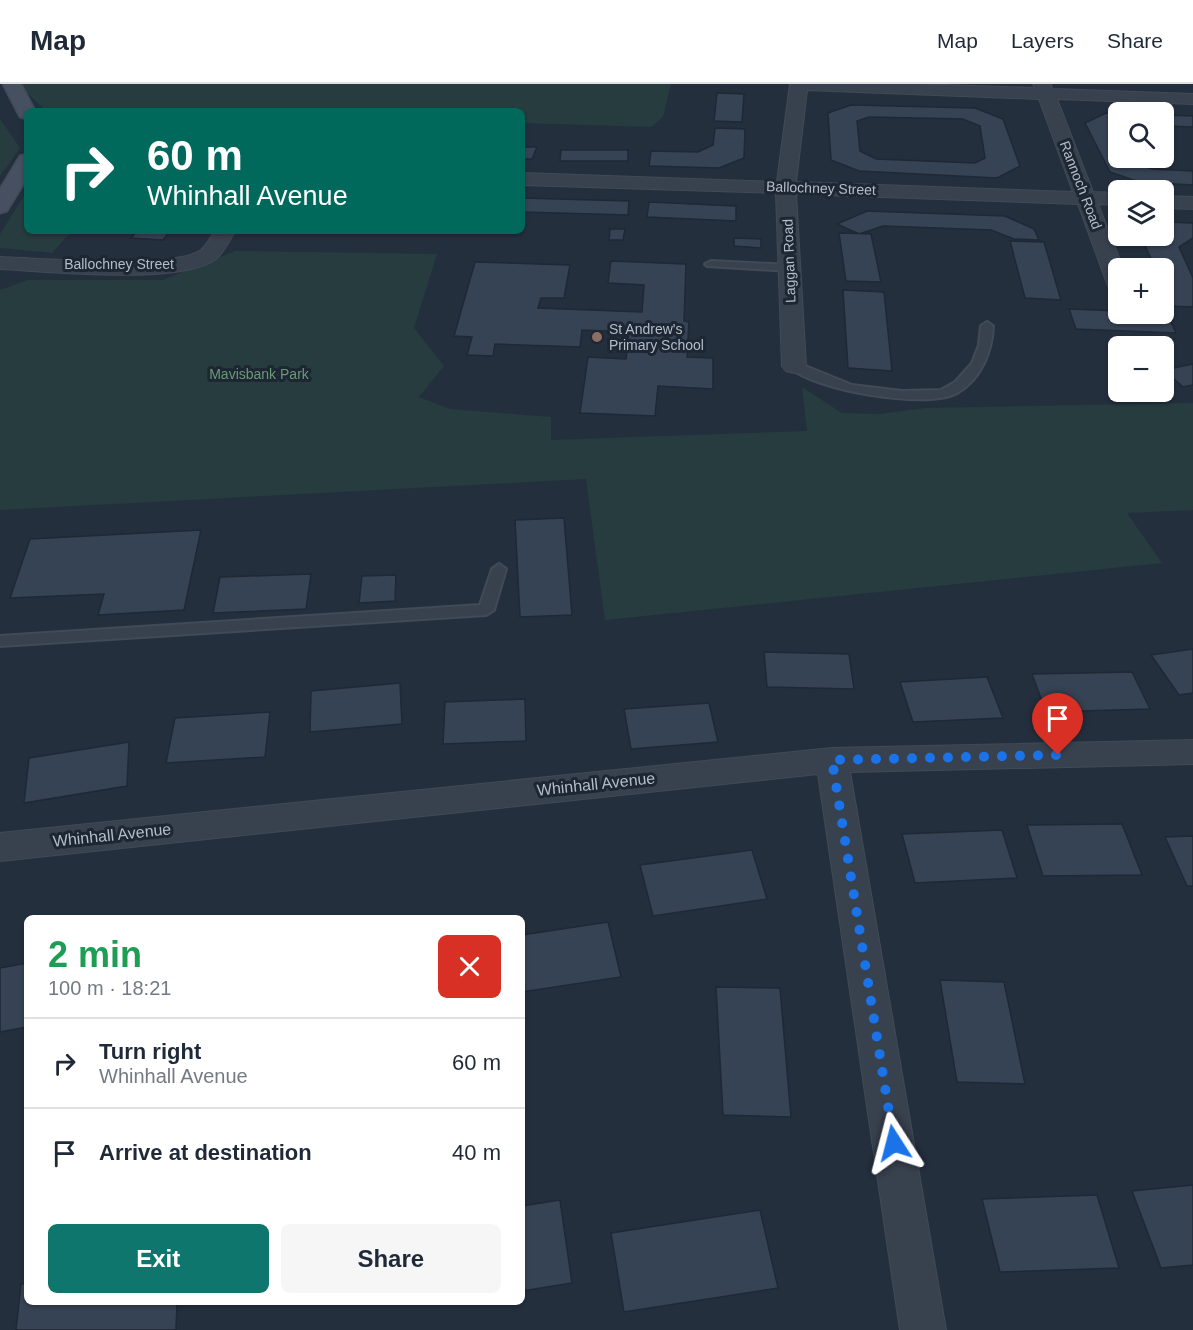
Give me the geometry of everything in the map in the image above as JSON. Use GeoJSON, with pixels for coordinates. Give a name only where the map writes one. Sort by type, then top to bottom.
{"type":"FeatureCollection","features":[{"type":"Feature","properties":{"kind":"street"},"geometry":{"type":"LineString","coordinates":[[12,84],[24,108]]}},
{"type":"Feature","properties":{"kind":"street"},"geometry":{"type":"LineString","coordinates":[[799,84],[1044,89],[1193,99]]}},
{"type":"Feature","properties":{"kind":"street","name":"Laggan Road"},"geometry":{"type":"LineString","coordinates":[[794,366],[786,187],[799,84]]}},
{"type":"Feature","properties":{"kind":"street","name":"Rannoch Road"},"geometry":{"type":"LineString","coordinates":[[1044,89],[1109,258]]}},
{"type":"Feature","properties":{"kind":"street"},"geometry":{"type":"LineString","coordinates":[[0,207],[24,165]]}},
{"type":"Feature","properties":{"kind":"street","name":"Ballochney Street"},"geometry":{"type":"LineString","coordinates":[[525,179],[1108,199]]}},
{"type":"Feature","properties":{"kind":"street"},"geometry":{"type":"LineString","coordinates":[[1174,202],[1193,203]]}},
{"type":"Feature","properties":{"kind":"street","name":"Ballochney Street"},"geometry":{"type":"LineString","coordinates":[[0,262],[138,267],[181,264],[208,255],[223,234]]}},
{"type":"Feature","properties":{"kind":"street","name":"Whinhall Avenue"},"geometry":{"type":"LineString","coordinates":[[0,847],[832,760],[1193,752]]}},
{"type":"Feature","properties":{"kind":"street"},"geometry":{"type":"LineString","coordinates":[[832,760],[923,1330]]}},
{"type":"Feature","properties":{"kind":"lane"},"geometry":{"type":"LineString","coordinates":[[711,264],[790,267]]}},
{"type":"Feature","properties":{"kind":"lane"},"geometry":{"type":"LineString","coordinates":[[794,366],[848,387],[899,396],[949,392],[976,368],[987,344],[987,326]]}},
{"type":"Feature","properties":{"kind":"lane"},"geometry":{"type":"LineString","coordinates":[[0,641],[486,610],[499,569]]}},
{"type":"Feature","properties":{"kind":"green space"},"geometry":{"type":"Polygon","coordinates":[[[18,84],[671,84],[663,117],[651,127],[525,123],[525,108],[43,108],[18,84]]]}},
{"type":"Feature","properties":{"kind":"green space"},"geometry":{"type":"Polygon","coordinates":[[[0,119],[20,148],[0,176],[0,119]]]}},
{"type":"Feature","properties":{"kind":"green space"},"geometry":{"type":"Polygon","coordinates":[[[24,196],[24,234],[69,234],[52,253],[0,248],[0,234],[24,196]]]}},
{"type":"Feature","properties":{"kind":"green space","name":"Mavisbank Park"},"geometry":{"type":"Polygon","coordinates":[[[235,251],[437,254],[414,328],[444,366],[419,397],[450,409],[551,417],[551,440],[807,431],[802,387],[842,413],[880,414],[925,408],[1193,403],[1193,510],[1127,513],[1162,563],[605,620],[586,479],[0,510],[0,290],[28,280],[163,280],[235,251]]]}},
{"type":"Feature","properties":{"kind":"building"},"geometry":{"type":"Polygon","coordinates":[[[717,93],[744,94],[742,122],[714,121],[717,93]]]}},
{"type":"Feature","properties":{"kind":"building"},"geometry":{"type":"Polygon","coordinates":[[[851,105],[975,108],[1003,119],[1020,166],[997,178],[859,171],[831,160],[828,113],[851,105]],[[869,117],[857,121],[860,151],[876,159],[975,163],[985,158],[980,126],[963,119],[869,117]]]}},
{"type":"Feature","properties":{"kind":"building"},"geometry":{"type":"Polygon","coordinates":[[[1108,113],[1108,168],[1193,171],[1193,185],[1174,184],[1174,180],[1133,180],[1110,172],[1085,123],[1108,113]]]}},
{"type":"Feature","properties":{"kind":"building"},"geometry":{"type":"Polygon","coordinates":[[[1174,115],[1193,116],[1193,127],[1174,126],[1174,115]]]}},
{"type":"Feature","properties":{"kind":"building"},"geometry":{"type":"Polygon","coordinates":[[[715,128],[745,129],[744,158],[719,168],[649,166],[651,151],[698,152],[713,145],[715,128]]]}},
{"type":"Feature","properties":{"kind":"building"},"geometry":{"type":"Polygon","coordinates":[[[525,147],[537,147],[532,159],[525,159],[525,147]]]}},
{"type":"Feature","properties":{"kind":"building"},"geometry":{"type":"Polygon","coordinates":[[[561,150],[628,150],[628,161],[560,161],[561,150]]]}},
{"type":"Feature","properties":{"kind":"building"},"geometry":{"type":"Polygon","coordinates":[[[525,198],[629,201],[628,215],[525,212],[525,198]]]}},
{"type":"Feature","properties":{"kind":"building"},"geometry":{"type":"Polygon","coordinates":[[[649,202],[736,206],[736,221],[647,217],[649,202]]]}},
{"type":"Feature","properties":{"kind":"building"},"geometry":{"type":"Polygon","coordinates":[[[867,211],[1005,216],[1034,229],[1039,240],[1014,239],[991,230],[883,226],[859,234],[837,224],[867,211]]]}},
{"type":"Feature","properties":{"kind":"building"},"geometry":{"type":"Polygon","coordinates":[[[1174,222],[1193,223],[1193,238],[1179,247],[1193,278],[1193,307],[1174,306],[1174,258],[1151,258],[1145,246],[1174,246],[1174,222]]]}},
{"type":"Feature","properties":{"kind":"building"},"geometry":{"type":"Polygon","coordinates":[[[610,229],[625,229],[623,240],[609,240],[610,229]]]}},
{"type":"Feature","properties":{"kind":"building"},"geometry":{"type":"Polygon","coordinates":[[[839,233],[871,234],[881,282],[846,281],[839,233]]]}},
{"type":"Feature","properties":{"kind":"building"},"geometry":{"type":"Polygon","coordinates":[[[134,234],[168,234],[163,240],[131,238],[134,234]]]}},
{"type":"Feature","properties":{"kind":"building"},"geometry":{"type":"Polygon","coordinates":[[[734,238],[761,239],[761,248],[734,246],[734,238]]]}},
{"type":"Feature","properties":{"kind":"building"},"geometry":{"type":"Polygon","coordinates":[[[1010,241],[1044,242],[1061,300],[1025,298],[1010,241]]]}},
{"type":"Feature","properties":{"kind":"building"},"geometry":{"type":"Polygon","coordinates":[[[611,261],[686,264],[684,321],[689,322],[687,357],[713,358],[713,389],[658,386],[655,416],[580,413],[588,357],[626,359],[629,332],[582,330],[580,347],[495,344],[493,356],[467,355],[472,337],[454,336],[475,262],[570,265],[564,298],[541,298],[538,308],[642,312],[644,285],[608,283],[611,261]]]}},
{"type":"Feature","properties":{"kind":"building"},"geometry":{"type":"Polygon","coordinates":[[[843,290],[884,292],[892,371],[848,368],[843,290]]]}},
{"type":"Feature","properties":{"kind":"building"},"geometry":{"type":"Polygon","coordinates":[[[1069,309],[1108,311],[1108,324],[1172,324],[1176,333],[1076,329],[1069,309]]]}},
{"type":"Feature","properties":{"kind":"building"},"geometry":{"type":"Polygon","coordinates":[[[1193,364],[1193,385],[1183,387],[1174,379],[1174,368],[1193,364]]]}},
{"type":"Feature","properties":{"kind":"building"},"geometry":{"type":"Polygon","coordinates":[[[564,518],[572,615],[520,617],[515,520],[564,518]]]}},
{"type":"Feature","properties":{"kind":"building"},"geometry":{"type":"Polygon","coordinates":[[[201,530],[184,610],[98,615],[104,594],[10,598],[30,539],[201,530]]]}},
{"type":"Feature","properties":{"kind":"building"},"geometry":{"type":"Polygon","coordinates":[[[311,574],[306,609],[213,613],[220,577],[311,574]]]}},
{"type":"Feature","properties":{"kind":"building"},"geometry":{"type":"Polygon","coordinates":[[[396,575],[395,601],[359,603],[362,576],[396,575]]]}},
{"type":"Feature","properties":{"kind":"building"},"geometry":{"type":"Polygon","coordinates":[[[1193,649],[1193,693],[1179,695],[1151,655],[1193,649]]]}},
{"type":"Feature","properties":{"kind":"building"},"geometry":{"type":"Polygon","coordinates":[[[764,652],[849,654],[854,689],[767,687],[764,652]]]}},
{"type":"Feature","properties":{"kind":"building"},"geometry":{"type":"Polygon","coordinates":[[[1132,672],[1150,709],[1046,712],[1032,674],[1132,672]]]}},
{"type":"Feature","properties":{"kind":"building"},"geometry":{"type":"Polygon","coordinates":[[[987,677],[1003,718],[913,722],[900,682],[987,677]]]}},
{"type":"Feature","properties":{"kind":"building"},"geometry":{"type":"Polygon","coordinates":[[[400,683],[402,724],[310,732],[311,691],[400,683]]]}},
{"type":"Feature","properties":{"kind":"building"},"geometry":{"type":"Polygon","coordinates":[[[525,699],[526,741],[443,744],[445,702],[525,699]]]}},
{"type":"Feature","properties":{"kind":"building"},"geometry":{"type":"Polygon","coordinates":[[[709,703],[718,742],[631,749],[624,709],[709,703]]]}},
{"type":"Feature","properties":{"kind":"building"},"geometry":{"type":"Polygon","coordinates":[[[270,712],[265,757],[166,763],[175,718],[270,712]]]}},
{"type":"Feature","properties":{"kind":"building"},"geometry":{"type":"Polygon","coordinates":[[[129,742],[127,786],[24,803],[29,758],[129,742]]]}},
{"type":"Feature","properties":{"kind":"building"},"geometry":{"type":"Polygon","coordinates":[[[1122,824],[1142,875],[1043,876],[1027,825],[1122,824]]]}},
{"type":"Feature","properties":{"kind":"building"},"geometry":{"type":"Polygon","coordinates":[[[1002,830],[1017,878],[915,883],[902,834],[1002,830]]]}},
{"type":"Feature","properties":{"kind":"building"},"geometry":{"type":"Polygon","coordinates":[[[1193,836],[1193,886],[1187,886],[1165,837],[1193,836]]]}},
{"type":"Feature","properties":{"kind":"building"},"geometry":{"type":"Polygon","coordinates":[[[752,850],[767,899],[653,916],[640,865],[752,850]]]}},
{"type":"Feature","properties":{"kind":"building"},"geometry":{"type":"Polygon","coordinates":[[[608,922],[621,977],[525,992],[525,935],[608,922]]]}},
{"type":"Feature","properties":{"kind":"building"},"geometry":{"type":"Polygon","coordinates":[[[24,964],[24,1028],[0,1032],[0,968],[24,964]]]}},
{"type":"Feature","properties":{"kind":"building"},"geometry":{"type":"Polygon","coordinates":[[[940,980],[1004,982],[1025,1084],[957,1082],[940,980]]]}},
{"type":"Feature","properties":{"kind":"building"},"geometry":{"type":"Polygon","coordinates":[[[716,987],[780,988],[791,1117],[723,1115],[716,987]]]}},
{"type":"Feature","properties":{"kind":"building"},"geometry":{"type":"Polygon","coordinates":[[[1193,1185],[1193,1265],[1161,1268],[1132,1191],[1193,1185]]]}},
{"type":"Feature","properties":{"kind":"building"},"geometry":{"type":"Polygon","coordinates":[[[1097,1195],[1119,1268],[1000,1272],[982,1199],[1097,1195]]]}},
{"type":"Feature","properties":{"kind":"building"},"geometry":{"type":"Polygon","coordinates":[[[560,1200],[572,1283],[525,1291],[525,1206],[560,1200]]]}},
{"type":"Feature","properties":{"kind":"building"},"geometry":{"type":"Polygon","coordinates":[[[760,1210],[778,1288],[624,1312],[611,1233],[760,1210]]]}},
{"type":"Feature","properties":{"kind":"building"},"geometry":{"type":"Polygon","coordinates":[[[21,1284],[24,1284],[24,1305],[177,1305],[176,1330],[16,1330],[21,1284]]]}},
{"type":"Feature","properties":{"kind":"place","name":"St Andrew's Primary School"},"geometry":{"type":"Point","coordinates":[597,337]}},
{"type":"Feature","properties":{"kind":"route"},"geometry":{"type":"LineString","coordinates":[[894,1143],[832,760],[1058,755]]}}]}
